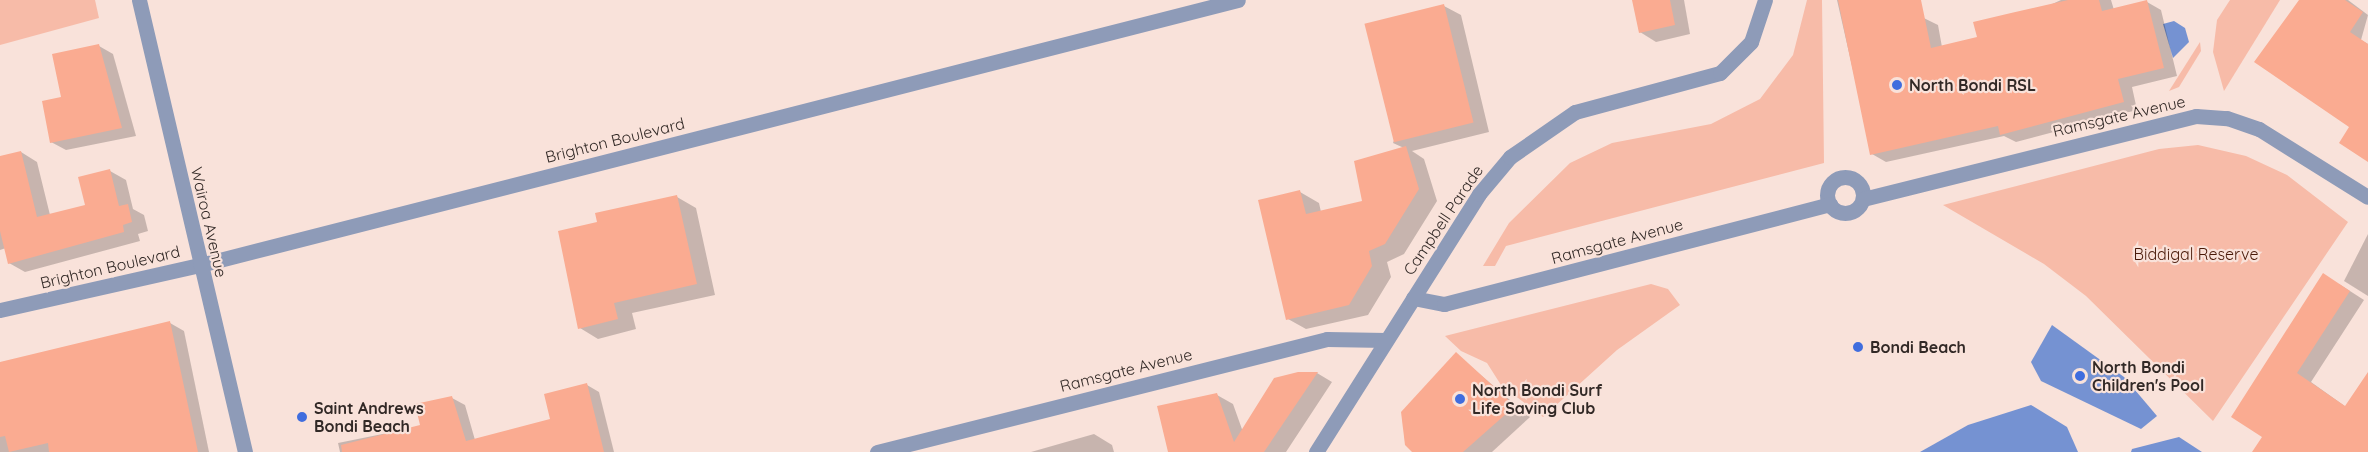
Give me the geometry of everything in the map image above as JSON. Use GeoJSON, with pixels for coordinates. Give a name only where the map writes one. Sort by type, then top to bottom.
{"type":"FeatureCollection","features":[{"type":"Feature","properties":{"kind":"street","name":"Wairoa Avenue"},"geometry":{"type":"LineString","coordinates":[[139,0],[245,452]]}},
{"type":"Feature","properties":{"kind":"street","name":"Brighton Boulevard"},"geometry":{"type":"LineString","coordinates":[[0,310],[200,265],[1238,0]]}},
{"type":"Feature","properties":{"kind":"street","name":"Campbell Parade"},"geometry":{"type":"LineString","coordinates":[[1316,452],[1479,194],[1524,145],[1555,122],[1600,103],[1720,73],[1751,42],[1765,0]]}},
{"type":"Feature","properties":{"kind":"street","name":"Ramsgate Avenue"},"geometry":{"type":"LineString","coordinates":[[1863,199],[2196,116],[2227,118],[2259,129],[2368,197]]}},
{"type":"Feature","properties":{"kind":"street"},"geometry":{"type":"LineString","coordinates":[[1845,177],[1859,184],[1863,199],[1845,213],[1830,204],[1832,184],[1845,177]]}},
{"type":"Feature","properties":{"kind":"street","name":"Ramsgate Avenue"},"geometry":{"type":"LineString","coordinates":[[1413,298],[1444,304],[1830,204]]}},
{"type":"Feature","properties":{"kind":"street","name":"Ramsgate Avenue"},"geometry":{"type":"LineString","coordinates":[[877,452],[1327,339],[1386,340]]}},
{"type":"Feature","properties":{"kind":"green space"},"geometry":{"type":"Polygon","coordinates":[[[0,0],[95,0],[99,18],[0,45],[0,0]]]}},
{"type":"Feature","properties":{"kind":"green space"},"geometry":{"type":"Polygon","coordinates":[[[1807,0],[1822,0],[1824,163],[1506,246],[1495,266],[1483,266],[1509,223],[1570,163],[1612,143],[1711,124],[1760,99],[1793,55],[1807,0]]]}},
{"type":"Feature","properties":{"kind":"green space"},"geometry":{"type":"Polygon","coordinates":[[[2230,0],[2280,0],[2224,91],[2213,52],[2217,20],[2230,0]]]}},
{"type":"Feature","properties":{"kind":"green space"},"geometry":{"type":"Polygon","coordinates":[[[2200,42],[2201,51],[2179,87],[2169,91],[2200,42]]]}},
{"type":"Feature","properties":{"kind":"green space","name":"Biddigal Reserve"},"geometry":{"type":"Polygon","coordinates":[[[2198,145],[2246,156],[2287,175],[2348,222],[2213,421],[2086,296],[2044,264],[1943,205],[2159,149],[2198,145]]]}},
{"type":"Feature","properties":{"kind":"green space"},"geometry":{"type":"Polygon","coordinates":[[[1651,284],[1668,289],[1680,305],[1617,350],[1543,417],[1501,385],[1487,363],[1461,351],[1445,336],[1651,284]]]}},
{"type":"Feature","properties":{"kind":"water"},"geometry":{"type":"Polygon","coordinates":[[[2174,21],[2185,28],[2189,42],[2173,58],[2163,24],[2174,21]]]}},
{"type":"Feature","properties":{"kind":"water","name":"North Bondi Children's Pool"},"geometry":{"type":"Polygon","coordinates":[[[2052,325],[2124,377],[2157,416],[2141,429],[2041,381],[2031,362],[2052,325]]]}},
{"type":"Feature","properties":{"kind":"water"},"geometry":{"type":"Polygon","coordinates":[[[2031,405],[2067,427],[2078,452],[1920,452],[1968,425],[2031,405]]]}},
{"type":"Feature","properties":{"kind":"water"},"geometry":{"type":"Polygon","coordinates":[[[2179,437],[2202,452],[2131,452],[2132,449],[2179,437]]]}},
{"type":"Feature","properties":{"kind":"building"},"geometry":{"type":"Polygon","coordinates":[[[1632,0],[1670,0],[1675,25],[1639,33],[1632,0]]]}},
{"type":"Feature","properties":{"kind":"building"},"geometry":{"type":"Polygon","coordinates":[[[1838,0],[1921,0],[1931,48],[1977,37],[1973,22],[2068,0],[2099,0],[2102,11],[2147,0],[2164,68],[2118,79],[2124,102],[2000,135],[1998,126],[1870,155],[1838,0]]]}},
{"type":"Feature","properties":{"kind":"building"},"geometry":{"type":"Polygon","coordinates":[[[2299,0],[2345,0],[2363,12],[2350,32],[2368,44],[2368,162],[2339,143],[2349,127],[2254,62],[2299,0]]]}},
{"type":"Feature","properties":{"kind":"building"},"geometry":{"type":"Polygon","coordinates":[[[1444,4],[1474,122],[1394,142],[1364,24],[1444,4]]]}},
{"type":"Feature","properties":{"kind":"building"},"geometry":{"type":"Polygon","coordinates":[[[99,44],[122,128],[50,143],[42,101],[61,97],[52,54],[99,44]]]}},
{"type":"Feature","properties":{"kind":"building"},"geometry":{"type":"Polygon","coordinates":[[[1406,146],[1419,189],[1385,244],[1369,251],[1372,266],[1349,305],[1286,320],[1258,200],[1300,190],[1306,214],[1362,201],[1354,161],[1406,146]]]}},
{"type":"Feature","properties":{"kind":"building"},"geometry":{"type":"Polygon","coordinates":[[[21,151],[37,217],[85,205],[78,177],[110,169],[119,206],[128,204],[132,222],[123,225],[124,232],[8,264],[0,231],[0,156],[21,151]]]}},
{"type":"Feature","properties":{"kind":"building"},"geometry":{"type":"Polygon","coordinates":[[[677,195],[697,284],[614,303],[618,319],[578,329],[558,231],[597,222],[595,213],[677,195]]]}},
{"type":"Feature","properties":{"kind":"building"},"geometry":{"type":"Polygon","coordinates":[[[2323,273],[2350,291],[2297,373],[2345,406],[2368,372],[2368,452],[2252,452],[2262,437],[2231,417],[2323,273]]]}},
{"type":"Feature","properties":{"kind":"building"},"geometry":{"type":"Polygon","coordinates":[[[170,321],[198,452],[49,452],[48,443],[9,452],[5,436],[0,437],[0,362],[170,321]]]}},
{"type":"Feature","properties":{"kind":"building","name":"North Bondi Surf Life Saving Club"},"geometry":{"type":"Polygon","coordinates":[[[1456,352],[1515,406],[1463,452],[1412,452],[1405,445],[1401,412],[1456,352]]]}},
{"type":"Feature","properties":{"kind":"building"},"geometry":{"type":"Polygon","coordinates":[[[1298,372],[1318,372],[1264,452],[1168,452],[1157,406],[1217,393],[1234,442],[1274,378],[1298,372]]]}},
{"type":"Feature","properties":{"kind":"building"},"geometry":{"type":"Polygon","coordinates":[[[587,383],[604,452],[342,452],[341,445],[420,425],[415,404],[452,396],[466,441],[550,419],[544,394],[587,383]]]}},
{"type":"Feature","properties":{"kind":"place","name":"North Bondi RSL"},"geometry":{"type":"Point","coordinates":[1897,85]}},
{"type":"Feature","properties":{"kind":"place","name":"Bondi Beach"},"geometry":{"type":"Point","coordinates":[1858,347]}},
{"type":"Feature","properties":{"kind":"place","name":"North Bondi Children's Pool"},"geometry":{"type":"Point","coordinates":[2080,376]}},
{"type":"Feature","properties":{"kind":"place","name":"North Bondi Surf Life Saving Club"},"geometry":{"type":"Point","coordinates":[1460,399]}},
{"type":"Feature","properties":{"kind":"place","name":"Saint Andrews Bondi Beach"},"geometry":{"type":"Point","coordinates":[302,417]}}]}
